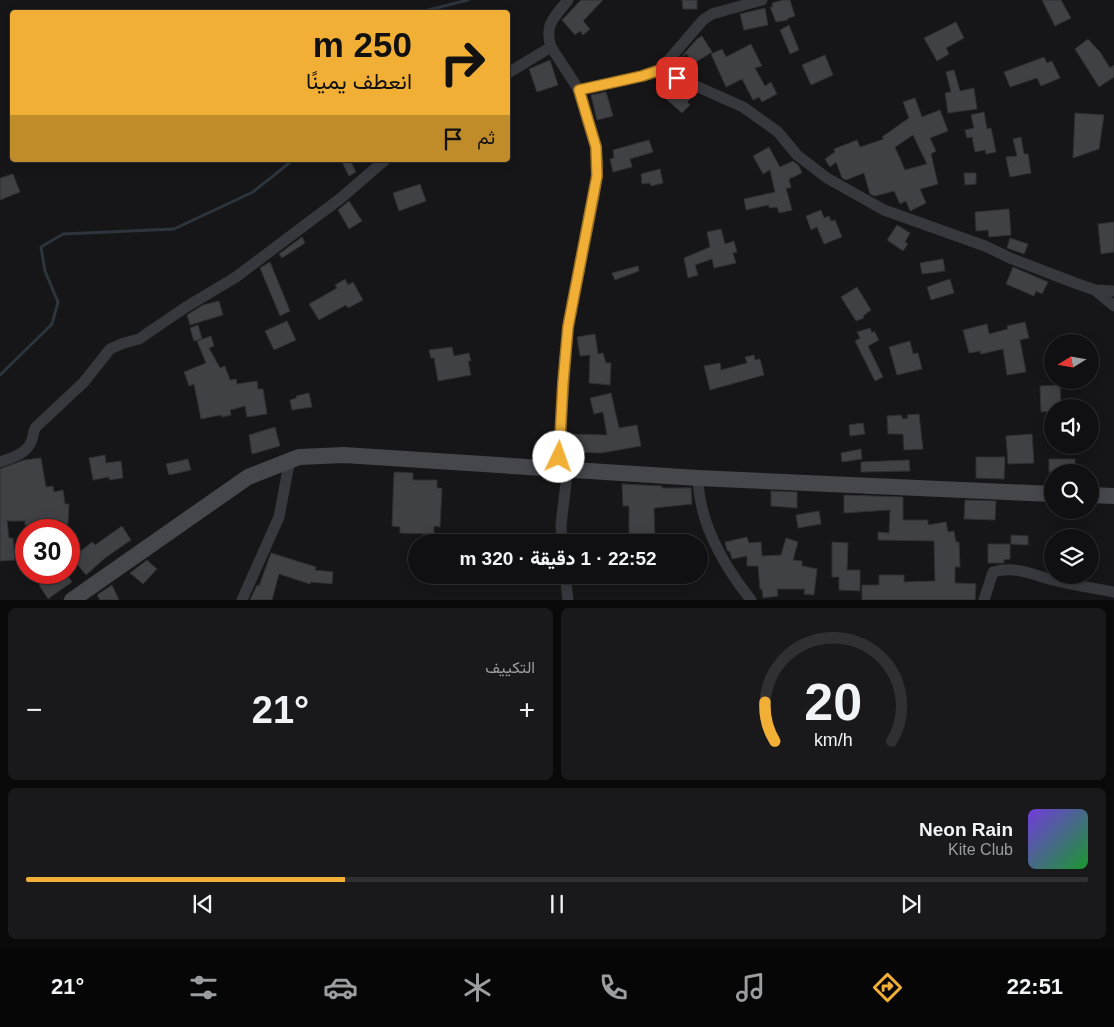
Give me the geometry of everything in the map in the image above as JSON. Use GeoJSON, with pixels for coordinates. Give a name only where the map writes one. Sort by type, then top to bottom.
{"type":"FeatureCollection","features":[{"type":"Feature","properties":{"kind":"main road"},"geometry":{"type":"LineString","coordinates":[[72,600],[208,503],[248,477],[290,459],[314,455],[344,454],[698,478],[1044,494]]}},
{"type":"Feature","properties":{"kind":"main road"},"geometry":{"type":"LineString","coordinates":[[1099,495],[1114,496]]}},
{"type":"Feature","properties":{"kind":"street"},"geometry":{"type":"LineString","coordinates":[[562,534],[566,476],[559,457],[568,327],[595,192],[598,164],[596,147],[579,90],[551,47],[548,26],[568,0]]}},
{"type":"Feature","properties":{"kind":"street"},"geometry":{"type":"LineString","coordinates":[[579,90],[642,76],[660,70],[703,20],[712,14],[762,0]]}},
{"type":"Feature","properties":{"kind":"street"},"geometry":{"type":"LineString","coordinates":[[510,72],[551,47]]}},
{"type":"Feature","properties":{"kind":"street"},"geometry":{"type":"LineString","coordinates":[[660,70],[743,108],[778,132],[797,154],[827,178],[884,210],[985,246],[1010,258],[1095,290],[1114,291]]}},
{"type":"Feature","properties":{"kind":"street"},"geometry":{"type":"LineString","coordinates":[[0,462],[19,455],[31,443],[32,432],[36,427],[84,382],[110,349],[124,343],[139,340],[186,307],[236,277],[342,198],[383,162]]}},
{"type":"Feature","properties":{"kind":"street"},"geometry":{"type":"LineString","coordinates":[[1095,290],[1114,306]]}},
{"type":"Feature","properties":{"kind":"street"},"geometry":{"type":"LineString","coordinates":[[242,600],[279,517],[290,459]]}},
{"type":"Feature","properties":{"kind":"street"},"geometry":{"type":"LineString","coordinates":[[698,478],[699,496],[705,519],[738,583],[751,600]]}},
{"type":"Feature","properties":{"kind":"street"},"geometry":{"type":"LineString","coordinates":[[984,600],[993,572],[1002,569],[1016,569],[1058,581],[1114,592]]}},
{"type":"Feature","properties":{"kind":"street"},"geometry":{"type":"LineString","coordinates":[[566,584],[568,600]]}},
{"type":"Feature","properties":{"kind":"building"},"geometry":{"type":"Polygon","coordinates":[[[581,0],[603,0],[583,21],[590,29],[583,35],[580,31],[575,35],[562,20],[581,0]]]}},
{"type":"Feature","properties":{"kind":"building"},"geometry":{"type":"Polygon","coordinates":[[[682,0],[697,0],[697,9],[683,9],[682,0]]]}},
{"type":"Feature","properties":{"kind":"building"},"geometry":{"type":"Polygon","coordinates":[[[790,0],[795,16],[788,20],[776,22],[770,7],[773,7],[772,3],[790,0]]]}},
{"type":"Feature","properties":{"kind":"building"},"geometry":{"type":"Polygon","coordinates":[[[1042,0],[1061,0],[1071,18],[1055,26],[1042,0]]]}},
{"type":"Feature","properties":{"kind":"building"},"geometry":{"type":"Polygon","coordinates":[[[765,8],[768,25],[744,30],[740,14],[765,8]]]}},
{"type":"Feature","properties":{"kind":"building"},"geometry":{"type":"Polygon","coordinates":[[[956,22],[964,38],[946,48],[949,54],[937,61],[924,38],[956,22]]]}},
{"type":"Feature","properties":{"kind":"building"},"geometry":{"type":"Polygon","coordinates":[[[789,25],[799,50],[790,54],[780,30],[789,25]]]}},
{"type":"Feature","properties":{"kind":"building"},"geometry":{"type":"Polygon","coordinates":[[[702,36],[712,52],[693,64],[687,54],[681,57],[697,39],[702,36]]]}},
{"type":"Feature","properties":{"kind":"building"},"geometry":{"type":"Polygon","coordinates":[[[1088,39],[1100,52],[1110,68],[1114,65],[1114,77],[1099,87],[1075,49],[1088,39]]]}},
{"type":"Feature","properties":{"kind":"building"},"geometry":{"type":"Polygon","coordinates":[[[751,44],[762,66],[755,68],[765,86],[771,82],[777,94],[762,102],[759,97],[753,100],[742,79],[726,87],[711,54],[722,49],[726,57],[751,44]]]}},
{"type":"Feature","properties":{"kind":"building"},"geometry":{"type":"Polygon","coordinates":[[[825,55],[833,75],[811,85],[802,65],[825,55]]]}},
{"type":"Feature","properties":{"kind":"building"},"geometry":{"type":"Polygon","coordinates":[[[1044,57],[1047,63],[1052,61],[1060,78],[1041,86],[1037,78],[1010,87],[1004,72],[1044,57]]]}},
{"type":"Feature","properties":{"kind":"building"},"geometry":{"type":"Polygon","coordinates":[[[550,60],[558,85],[537,92],[529,69],[550,60]]]}},
{"type":"Feature","properties":{"kind":"building"},"geometry":{"type":"Polygon","coordinates":[[[954,70],[960,91],[974,88],[977,109],[948,113],[945,93],[951,92],[946,72],[954,70]]]}},
{"type":"Feature","properties":{"kind":"building"},"geometry":{"type":"Polygon","coordinates":[[[676,86],[687,90],[693,96],[687,102],[690,105],[682,113],[665,98],[676,86]]]}},
{"type":"Feature","properties":{"kind":"building"},"geometry":{"type":"Polygon","coordinates":[[[606,92],[613,116],[597,120],[591,95],[606,92]]]}},
{"type":"Feature","properties":{"kind":"building"},"geometry":{"type":"Polygon","coordinates":[[[915,98],[922,117],[940,110],[948,131],[930,138],[936,151],[931,154],[938,184],[920,189],[926,203],[910,211],[906,201],[900,204],[894,191],[875,196],[870,194],[864,173],[846,180],[842,178],[836,162],[830,167],[825,159],[835,152],[834,149],[857,140],[860,147],[884,139],[882,137],[909,118],[903,102],[915,98]],[[913,135],[895,147],[905,170],[927,164],[913,135]]]}},
{"type":"Feature","properties":{"kind":"building"},"geometry":{"type":"Polygon","coordinates":[[[984,112],[987,129],[991,128],[996,152],[986,154],[985,150],[975,152],[972,137],[967,138],[965,130],[974,128],[971,115],[984,112]]]}},
{"type":"Feature","properties":{"kind":"building"},"geometry":{"type":"Polygon","coordinates":[[[1075,113],[1104,115],[1099,149],[1073,158],[1075,113]]]}},
{"type":"Feature","properties":{"kind":"building"},"geometry":{"type":"Polygon","coordinates":[[[1021,137],[1024,154],[1028,154],[1031,173],[1010,177],[1006,157],[1017,156],[1013,139],[1021,137]]]}},
{"type":"Feature","properties":{"kind":"building"},"geometry":{"type":"Polygon","coordinates":[[[649,140],[653,152],[630,159],[632,167],[613,172],[610,159],[614,158],[613,150],[649,140]]]}},
{"type":"Feature","properties":{"kind":"building"},"geometry":{"type":"Polygon","coordinates":[[[769,147],[780,167],[793,161],[799,166],[802,173],[789,179],[791,188],[786,188],[792,210],[779,213],[777,207],[769,208],[769,205],[746,210],[744,199],[775,192],[770,170],[763,174],[753,156],[769,147]]]}},
{"type":"Feature","properties":{"kind":"building"},"geometry":{"type":"Polygon","coordinates":[[[342,162],[351,162],[356,172],[349,176],[342,162]]]}},
{"type":"Feature","properties":{"kind":"building"},"geometry":{"type":"Polygon","coordinates":[[[660,169],[663,183],[651,186],[650,183],[642,184],[641,174],[660,169]]]}},
{"type":"Feature","properties":{"kind":"building"},"geometry":{"type":"Polygon","coordinates":[[[964,173],[976,173],[976,184],[965,185],[964,173]]]}},
{"type":"Feature","properties":{"kind":"building"},"geometry":{"type":"Polygon","coordinates":[[[13,174],[20,192],[0,200],[0,178],[13,174]]]}},
{"type":"Feature","properties":{"kind":"building"},"geometry":{"type":"Polygon","coordinates":[[[420,184],[426,201],[399,211],[393,193],[420,184]]]}},
{"type":"Feature","properties":{"kind":"building"},"geometry":{"type":"Polygon","coordinates":[[[349,201],[362,221],[349,229],[338,210],[349,201]]]}},
{"type":"Feature","properties":{"kind":"building"},"geometry":{"type":"Polygon","coordinates":[[[1009,209],[1011,235],[989,237],[988,230],[976,231],[975,212],[1009,209]]]}},
{"type":"Feature","properties":{"kind":"building"},"geometry":{"type":"Polygon","coordinates":[[[821,210],[824,218],[829,216],[831,221],[835,220],[842,237],[824,244],[817,227],[811,230],[806,216],[821,210]]]}},
{"type":"Feature","properties":{"kind":"building"},"geometry":{"type":"Polygon","coordinates":[[[1114,222],[1114,252],[1101,254],[1098,224],[1114,222]]]}},
{"type":"Feature","properties":{"kind":"building"},"geometry":{"type":"Polygon","coordinates":[[[897,225],[910,233],[905,242],[908,244],[903,251],[887,240],[897,225]]]}},
{"type":"Feature","properties":{"kind":"building"},"geometry":{"type":"Polygon","coordinates":[[[721,229],[725,244],[734,241],[737,252],[733,253],[736,263],[714,268],[712,259],[695,265],[698,275],[688,278],[684,258],[710,247],[707,232],[721,229]]]}},
{"type":"Feature","properties":{"kind":"building"},"geometry":{"type":"Polygon","coordinates":[[[302,237],[305,243],[282,258],[279,254],[302,237]]]}},
{"type":"Feature","properties":{"kind":"building"},"geometry":{"type":"Polygon","coordinates":[[[1010,238],[1028,244],[1024,254],[1007,248],[1010,238]]]}},
{"type":"Feature","properties":{"kind":"building"},"geometry":{"type":"Polygon","coordinates":[[[943,259],[945,271],[922,274],[920,263],[943,259]]]}},
{"type":"Feature","properties":{"kind":"building"},"geometry":{"type":"Polygon","coordinates":[[[270,262],[290,311],[280,316],[260,268],[270,262]]]}},
{"type":"Feature","properties":{"kind":"building"},"geometry":{"type":"Polygon","coordinates":[[[638,266],[639,271],[615,280],[612,273],[638,266]]]}},
{"type":"Feature","properties":{"kind":"building"},"geometry":{"type":"Polygon","coordinates":[[[1013,267],[1048,282],[1042,294],[1036,291],[1034,296],[1006,284],[1013,267]]]}},
{"type":"Feature","properties":{"kind":"building"},"geometry":{"type":"Polygon","coordinates":[[[345,279],[348,285],[353,282],[363,300],[348,308],[346,305],[319,320],[309,304],[337,288],[335,285],[345,279]]]}},
{"type":"Feature","properties":{"kind":"building"},"geometry":{"type":"Polygon","coordinates":[[[950,279],[954,293],[931,300],[927,287],[950,279]]]}},
{"type":"Feature","properties":{"kind":"building"},"geometry":{"type":"Polygon","coordinates":[[[857,287],[871,310],[863,316],[864,318],[856,321],[841,297],[857,287]]]}},
{"type":"Feature","properties":{"kind":"building"},"geometry":{"type":"Polygon","coordinates":[[[219,301],[223,315],[190,325],[187,315],[203,305],[219,301]]]}},
{"type":"Feature","properties":{"kind":"building"},"geometry":{"type":"Polygon","coordinates":[[[287,321],[296,340],[274,350],[265,331],[287,321]]]}},
{"type":"Feature","properties":{"kind":"building"},"geometry":{"type":"Polygon","coordinates":[[[1025,322],[1029,338],[1020,340],[1026,372],[1007,375],[1003,349],[981,354],[980,351],[969,353],[963,330],[987,324],[989,334],[1008,329],[1007,326],[1025,322]]]}},
{"type":"Feature","properties":{"kind":"building"},"geometry":{"type":"Polygon","coordinates":[[[198,325],[202,339],[194,341],[190,328],[198,325]]]}},
{"type":"Feature","properties":{"kind":"building"},"geometry":{"type":"Polygon","coordinates":[[[870,328],[879,340],[868,346],[883,377],[875,381],[855,341],[860,338],[857,332],[870,328]]]}},
{"type":"Feature","properties":{"kind":"building"},"geometry":{"type":"Polygon","coordinates":[[[595,334],[598,354],[603,353],[606,363],[611,363],[610,385],[589,383],[590,355],[580,356],[577,337],[595,334]]]}},
{"type":"Feature","properties":{"kind":"building"},"geometry":{"type":"Polygon","coordinates":[[[211,336],[214,346],[209,348],[220,368],[225,366],[230,380],[236,379],[237,384],[257,381],[258,389],[263,389],[267,414],[247,417],[245,406],[230,410],[231,415],[201,419],[194,384],[189,386],[184,372],[206,363],[197,341],[211,336]]]}},
{"type":"Feature","properties":{"kind":"building"},"geometry":{"type":"Polygon","coordinates":[[[910,341],[913,354],[918,353],[922,369],[897,375],[889,347],[910,341]]]}},
{"type":"Feature","properties":{"kind":"building"},"geometry":{"type":"Polygon","coordinates":[[[452,347],[454,356],[469,353],[471,361],[468,361],[471,375],[438,381],[434,358],[431,358],[429,350],[452,347]]]}},
{"type":"Feature","properties":{"kind":"building"},"geometry":{"type":"Polygon","coordinates":[[[754,355],[755,360],[760,359],[764,375],[710,390],[704,366],[720,363],[721,370],[747,363],[745,357],[754,355]]]}},
{"type":"Feature","properties":{"kind":"building"},"geometry":{"type":"Polygon","coordinates":[[[1040,386],[1044,386],[1044,389],[1060,389],[1061,399],[1044,399],[1044,412],[1041,412],[1040,386]]]}},
{"type":"Feature","properties":{"kind":"building"},"geometry":{"type":"Polygon","coordinates":[[[309,393],[312,407],[292,410],[290,400],[297,398],[296,396],[309,393]]]}},
{"type":"Feature","properties":{"kind":"building"},"geometry":{"type":"Polygon","coordinates":[[[611,393],[619,428],[637,425],[641,446],[601,453],[569,452],[570,434],[607,435],[603,412],[594,414],[590,398],[611,393]]]}},
{"type":"Feature","properties":{"kind":"building"},"geometry":{"type":"Polygon","coordinates":[[[919,414],[923,449],[904,450],[903,434],[888,434],[887,416],[901,415],[903,419],[908,418],[907,415],[919,414]]]}},
{"type":"Feature","properties":{"kind":"building"},"geometry":{"type":"Polygon","coordinates":[[[863,423],[865,434],[850,436],[849,425],[863,423]]]}},
{"type":"Feature","properties":{"kind":"building"},"geometry":{"type":"Polygon","coordinates":[[[275,427],[280,446],[252,454],[249,435],[275,427]]]}},
{"type":"Feature","properties":{"kind":"building"},"geometry":{"type":"Polygon","coordinates":[[[1032,434],[1034,463],[1008,464],[1006,436],[1032,434]]]}},
{"type":"Feature","properties":{"kind":"building"},"geometry":{"type":"Polygon","coordinates":[[[861,449],[862,459],[842,462],[841,453],[861,449]]]}},
{"type":"Feature","properties":{"kind":"building"},"geometry":{"type":"Polygon","coordinates":[[[105,455],[106,463],[121,461],[123,478],[109,480],[109,477],[93,480],[89,458],[105,455]]]}},
{"type":"Feature","properties":{"kind":"building"},"geometry":{"type":"Polygon","coordinates":[[[976,457],[1005,457],[1004,479],[976,478],[976,457]]]}},
{"type":"Feature","properties":{"kind":"building"},"geometry":{"type":"Polygon","coordinates":[[[41,458],[46,487],[53,486],[54,492],[63,490],[65,504],[69,504],[68,519],[15,519],[15,521],[7,521],[9,538],[13,538],[15,560],[0,561],[0,469],[24,460],[41,458]]]}},
{"type":"Feature","properties":{"kind":"building"},"geometry":{"type":"Polygon","coordinates":[[[188,459],[191,470],[169,475],[166,464],[188,459]]]}},
{"type":"Feature","properties":{"kind":"building"},"geometry":{"type":"Polygon","coordinates":[[[1049,459],[1075,459],[1075,464],[1049,464],[1049,459]]]}},
{"type":"Feature","properties":{"kind":"building"},"geometry":{"type":"Polygon","coordinates":[[[909,460],[910,471],[861,472],[861,462],[909,460]]]}},
{"type":"Feature","properties":{"kind":"building"},"geometry":{"type":"Polygon","coordinates":[[[394,472],[413,473],[413,480],[437,480],[437,488],[442,488],[440,527],[434,526],[434,534],[400,533],[400,527],[392,526],[394,472]]]}},
{"type":"Feature","properties":{"kind":"building"},"geometry":{"type":"Polygon","coordinates":[[[622,484],[662,486],[662,488],[691,488],[692,504],[654,508],[655,534],[629,534],[629,506],[623,506],[622,484]]]}},
{"type":"Feature","properties":{"kind":"building"},"geometry":{"type":"Polygon","coordinates":[[[771,491],[797,492],[797,508],[771,506],[771,491]]]}},
{"type":"Feature","properties":{"kind":"building"},"geometry":{"type":"Polygon","coordinates":[[[844,495],[903,497],[903,520],[928,520],[928,525],[946,522],[948,532],[954,531],[956,542],[959,542],[960,567],[955,567],[955,583],[976,584],[975,600],[862,600],[862,585],[879,585],[879,575],[904,575],[904,582],[935,581],[934,541],[878,540],[878,532],[889,533],[890,510],[844,513],[844,495]]]}},
{"type":"Feature","properties":{"kind":"building"},"geometry":{"type":"Polygon","coordinates":[[[965,500],[996,501],[995,520],[964,519],[965,500]]]}},
{"type":"Feature","properties":{"kind":"building"},"geometry":{"type":"Polygon","coordinates":[[[819,511],[821,524],[798,528],[796,515],[819,511]]]}},
{"type":"Feature","properties":{"kind":"building"},"geometry":{"type":"Polygon","coordinates":[[[122,526],[131,540],[105,558],[86,575],[80,568],[80,552],[92,542],[95,545],[122,526]]]}},
{"type":"Feature","properties":{"kind":"building"},"geometry":{"type":"Polygon","coordinates":[[[1011,535],[1028,536],[1028,545],[1011,544],[1011,535]]]}},
{"type":"Feature","properties":{"kind":"building"},"geometry":{"type":"Polygon","coordinates":[[[747,537],[749,543],[761,542],[762,556],[781,555],[786,538],[798,542],[793,560],[802,561],[802,566],[817,569],[814,595],[804,594],[805,589],[777,589],[778,596],[763,598],[762,589],[760,589],[758,566],[747,566],[747,556],[732,559],[730,552],[727,550],[725,542],[747,537]]]}},
{"type":"Feature","properties":{"kind":"building"},"geometry":{"type":"Polygon","coordinates":[[[832,542],[848,543],[847,570],[860,570],[860,591],[839,590],[839,577],[832,577],[832,542]]]}},
{"type":"Feature","properties":{"kind":"building"},"geometry":{"type":"Polygon","coordinates":[[[988,544],[1010,544],[1010,559],[1004,560],[1004,563],[988,563],[988,544]]]}},
{"type":"Feature","properties":{"kind":"building"},"geometry":{"type":"Polygon","coordinates":[[[271,553],[316,567],[315,570],[333,572],[332,584],[311,582],[310,584],[279,574],[272,600],[250,600],[257,585],[259,586],[271,553]]]}},
{"type":"Feature","properties":{"kind":"building"},"geometry":{"type":"Polygon","coordinates":[[[147,560],[157,569],[143,584],[130,573],[147,560]]]}},
{"type":"Feature","properties":{"kind":"building"},"geometry":{"type":"Polygon","coordinates":[[[40,584],[69,584],[48,599],[39,585],[40,584]]]}},
{"type":"Feature","properties":{"kind":"building"},"geometry":{"type":"Polygon","coordinates":[[[112,585],[119,600],[100,600],[97,595],[112,585]]]}},
{"type":"Feature","properties":{"kind":"waterway"},"geometry":{"type":"LineString","coordinates":[[428,10],[468,0]]}},
{"type":"Feature","properties":{"kind":"waterway"},"geometry":{"type":"LineString","coordinates":[[0,375],[52,324],[58,302],[45,271],[41,247],[63,234],[174,229],[253,192],[290,162]]}},
{"type":"Feature","properties":{"kind":"route"},"geometry":{"type":"LineString","coordinates":[[559,457],[568,327],[595,192],[598,164],[596,147],[579,90],[642,76],[660,70],[677,78]]}}]}
